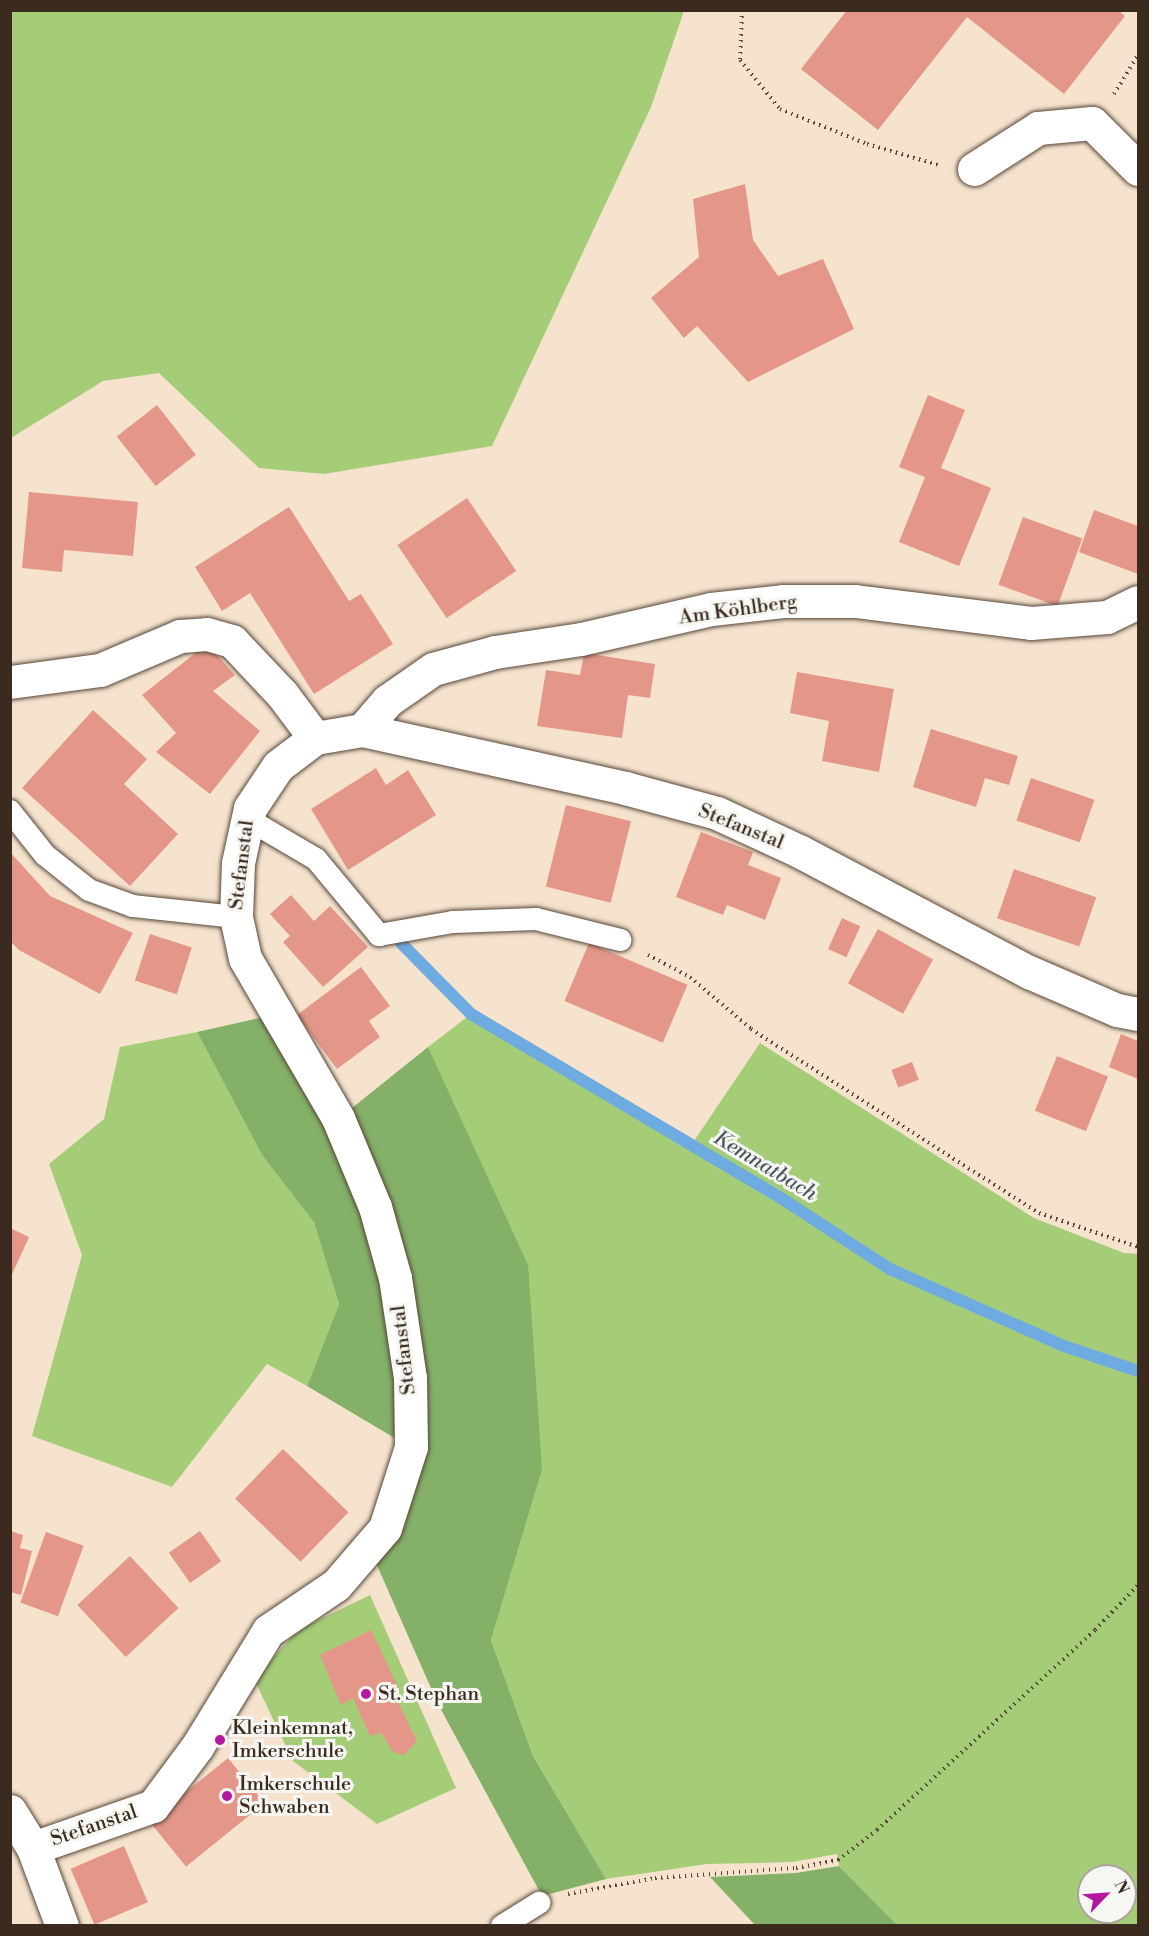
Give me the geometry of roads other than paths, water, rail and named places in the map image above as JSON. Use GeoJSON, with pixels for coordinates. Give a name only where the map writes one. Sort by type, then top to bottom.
{"type":"FeatureCollection","features":[{"type":"Feature","properties":{"kind":"street"},"geometry":{"type":"LineString","coordinates":[[974,169],[1038,128],[1092,123],[1138,169]]}},
{"type":"Feature","properties":{"kind":"street","name":"Am Köhlberg"},"geometry":{"type":"LineString","coordinates":[[362,730],[387,701],[433,669],[495,652],[581,639],[711,609],[783,601],[855,601],[1031,623],[1107,617],[1138,602]]}},
{"type":"Feature","properties":{"kind":"street"},"geometry":{"type":"LineString","coordinates":[[10,682],[100,670],[180,636],[207,634],[232,641],[282,694],[315,738]]}},
{"type":"Feature","properties":{"kind":"street","name":"Stefanstal"},"geometry":{"type":"LineString","coordinates":[[33,1848],[153,1806],[197,1747],[268,1631],[336,1585],[385,1528],[411,1447],[410,1378],[395,1278],[375,1207],[338,1118],[245,958],[236,917],[246,818],[278,766],[315,738],[362,730],[625,788],[717,813],[801,852],[1029,972],[1117,1010],[1138,1014]]}},
{"type":"Feature","properties":{"kind":"street"},"geometry":{"type":"LineString","coordinates":[[10,1811],[33,1848],[62,1926]]}},
{"type":"Feature","properties":{"kind":"lane"},"geometry":{"type":"LineString","coordinates":[[10,811],[45,855],[89,890],[133,906],[236,917]]}},
{"type":"Feature","properties":{"kind":"lane"},"geometry":{"type":"LineString","coordinates":[[246,818],[316,859],[379,935],[453,922],[536,919],[620,940]]}},
{"type":"Feature","properties":{"kind":"lane"},"geometry":{"type":"LineString","coordinates":[[502,1926],[539,1903]]}},
{"type":"Feature","properties":{"kind":"waterway","name":"Kemnatbach"},"geometry":{"type":"LineString","coordinates":[[401,943],[471,1014],[784,1200],[890,1269],[1064,1346],[1138,1371]]}},
{"type":"Feature","properties":{"kind":"place","name":"St. Stephan"},"geometry":{"type":"Point","coordinates":[366,1694]}},
{"type":"Feature","properties":{"kind":"place","name":"Kleinkemnat, Imkerschule"},"geometry":{"type":"Point","coordinates":[220,1740]}},
{"type":"Feature","properties":{"kind":"place","name":"Imkerschule Schwaben"},"geometry":{"type":"Point","coordinates":[227,1796]}}]}
